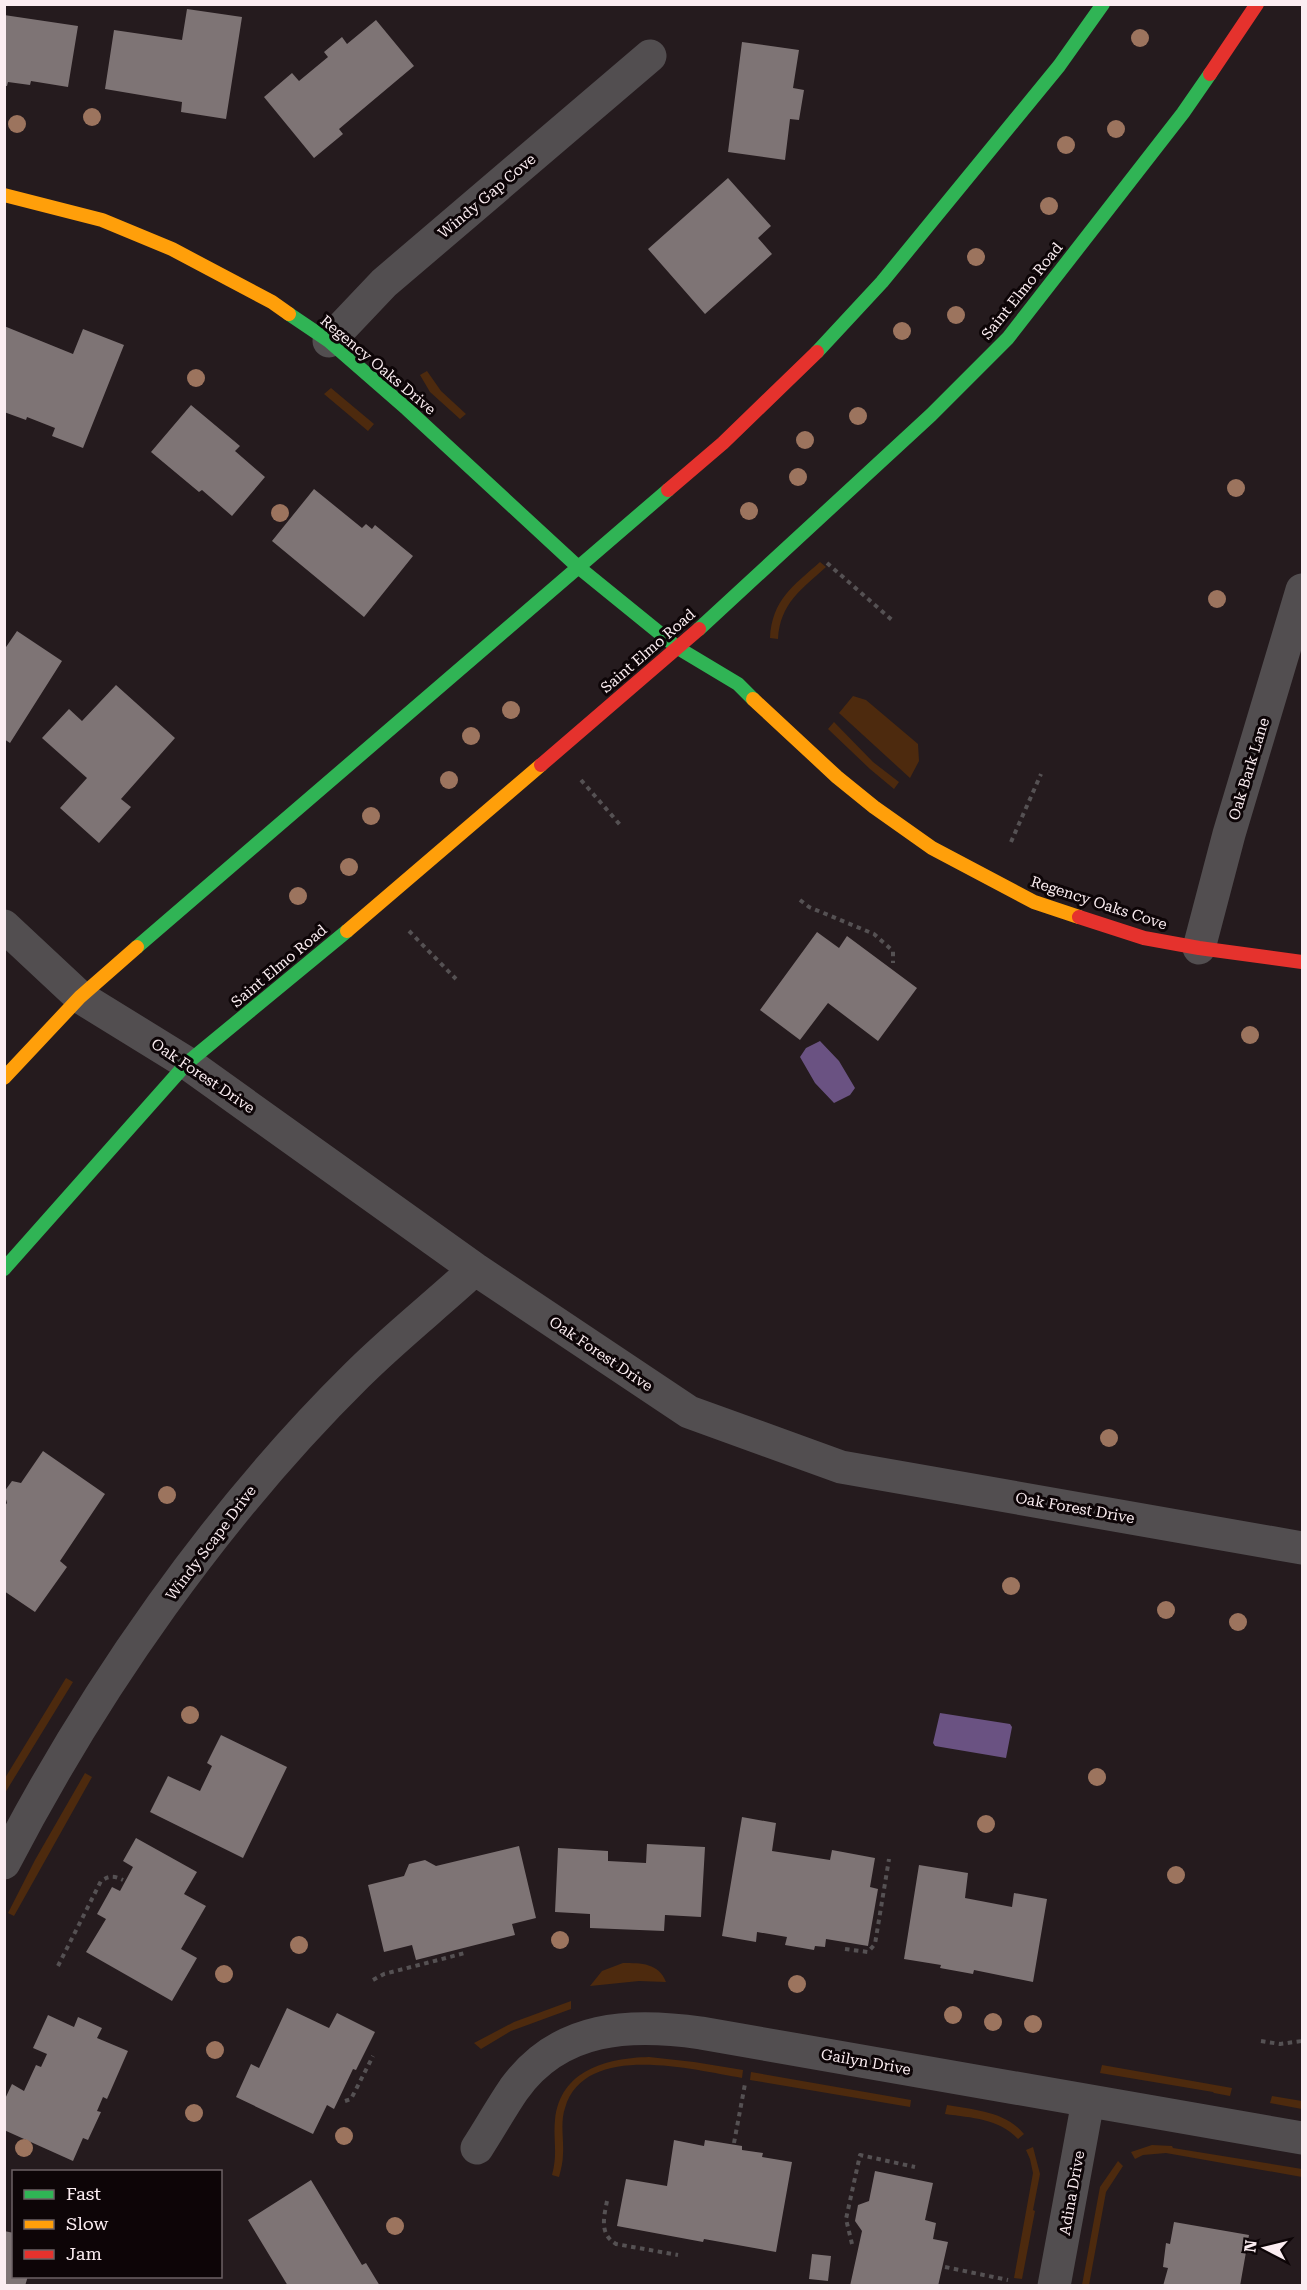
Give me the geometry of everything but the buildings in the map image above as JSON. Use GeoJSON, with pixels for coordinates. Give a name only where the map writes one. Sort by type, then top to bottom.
{"type":"FeatureCollection","features":[{"type":"Feature","properties":{"kind":"main road"},"geometry":{"type":"LineString","coordinates":[[4,1078],[80,997],[577,566],[723,443],[797,373],[897,264],[1059,66],[1102,4]]}},
{"type":"Feature","properties":{"kind":"main road","name":"Saint Elmo Road"},"geometry":{"type":"LineString","coordinates":[[4,1269],[187,1064],[339,938],[678,648],[931,415],[1008,338],[1183,113],[1257,4]]}},
{"type":"Feature","properties":{"kind":"main road","name":"Regency Oaks Drive"},"geometry":{"type":"LineString","coordinates":[[4,195],[102,220],[172,249],[272,303],[329,341],[407,409],[577,566],[678,648]]}},
{"type":"Feature","properties":{"kind":"main road","name":"Regency Oaks Cove"},"geometry":{"type":"LineString","coordinates":[[678,648],[738,684],[837,777],[874,807],[932,848],[1034,902],[1144,938],[1302,962]]}},
{"type":"Feature","properties":{"kind":"street","name":"Windy Gap Cove"},"geometry":{"type":"LineString","coordinates":[[329,341],[384,283],[650,56]]}},
{"type":"Feature","properties":{"kind":"street","name":"Oak Bark Lane"},"geometry":{"type":"LineString","coordinates":[[1199,948],[1229,834],[1302,590]]}},
{"type":"Feature","properties":{"kind":"street","name":"Oak Forest Drive"},"geometry":{"type":"LineString","coordinates":[[4,926],[80,997],[187,1064],[475,1269],[689,1412],[841,1467],[1302,1548]]}},
{"type":"Feature","properties":{"kind":"street","name":"Windy Scape Drive"},"geometry":{"type":"LineString","coordinates":[[4,1863],[28,1817],[109,1684],[187,1571],[249,1492],[357,1375],[475,1269]]}},
{"type":"Feature","properties":{"kind":"street","name":"Gailyn Drive"},"geometry":{"type":"LineString","coordinates":[[477,2148],[514,2088],[531,2069],[552,2052],[576,2039],[610,2030],[634,2027],[701,2033],[1302,2138]]}},
{"type":"Feature","properties":{"kind":"street","name":"Adina Drive"},"geometry":{"type":"LineString","coordinates":[[1054,2286],[1088,2101]]}},
{"type":"Feature","properties":{"kind":"path"},"geometry":{"type":"LineString","coordinates":[[822,559],[892,620]]}},
{"type":"Feature","properties":{"kind":"path"},"geometry":{"type":"LineString","coordinates":[[1011,842],[1041,774]]}},
{"type":"Feature","properties":{"kind":"path"},"geometry":{"type":"LineString","coordinates":[[579,778],[622,827]]}},
{"type":"Feature","properties":{"kind":"path"},"geometry":{"type":"LineString","coordinates":[[800,900],[808,907],[874,934],[893,951],[893,963]]}},
{"type":"Feature","properties":{"kind":"path"},"geometry":{"type":"LineString","coordinates":[[409,931],[456,979]]}},
{"type":"Feature","properties":{"kind":"path"},"geometry":{"type":"LineString","coordinates":[[845,1949],[868,1952],[875,1944],[889,1859]]}},
{"type":"Feature","properties":{"kind":"path"},"geometry":{"type":"LineString","coordinates":[[58,1966],[101,1881],[108,1876],[123,1880]]}},
{"type":"Feature","properties":{"kind":"path"},"geometry":{"type":"LineString","coordinates":[[373,1980],[384,1974],[465,1953]]}},
{"type":"Feature","properties":{"kind":"path"},"geometry":{"type":"LineString","coordinates":[[1261,2041],[1280,2044],[1302,2041]]}},
{"type":"Feature","properties":{"kind":"path"},"geometry":{"type":"LineString","coordinates":[[345,2101],[351,2099],[373,2056]]}},
{"type":"Feature","properties":{"kind":"path"},"geometry":{"type":"LineString","coordinates":[[734,2143],[745,2084]]}},
{"type":"Feature","properties":{"kind":"path"},"geometry":{"type":"LineString","coordinates":[[852,2244],[846,2219],[860,2155],[915,2167]]}},
{"type":"Feature","properties":{"kind":"path"},"geometry":{"type":"LineString","coordinates":[[607,2201],[604,2229],[611,2241],[616,2244],[678,2255]]}},
{"type":"Feature","properties":{"kind":"path"},"geometry":{"type":"LineString","coordinates":[[945,2267],[1008,2280]]}},
{"type":"Feature","properties":{"kind":"shaded area"},"geometry":{"type":"Polygon","coordinates":[[[427,371],[441,391],[466,414],[460,419],[430,392],[420,375],[427,371]]]}},
{"type":"Feature","properties":{"kind":"shaded area"},"geometry":{"type":"Polygon","coordinates":[[[331,388],[374,424],[368,431],[324,394],[331,388]]]}},
{"type":"Feature","properties":{"kind":"shaded area"},"geometry":{"type":"Polygon","coordinates":[[[820,562],[826,567],[801,590],[788,606],[783,616],[778,639],[770,638],[775,613],[780,604],[793,587],[820,562]]]}},
{"type":"Feature","properties":{"kind":"shaded area"},"geometry":{"type":"Polygon","coordinates":[[[853,696],[866,700],[918,744],[919,761],[910,778],[839,713],[853,696]]]}},
{"type":"Feature","properties":{"kind":"shaded area"},"geometry":{"type":"Polygon","coordinates":[[[834,722],[873,762],[899,782],[894,789],[828,729],[834,722]]]}},
{"type":"Feature","properties":{"kind":"shaded area"},"geometry":{"type":"Polygon","coordinates":[[[820,1041],[839,1061],[855,1088],[850,1095],[834,1103],[815,1083],[800,1057],[806,1048],[820,1041]]]}},
{"type":"Feature","properties":{"kind":"shaded area"},"geometry":{"type":"Polygon","coordinates":[[[66,1678],[73,1682],[5,1793],[5,1778],[66,1678]]]}},
{"type":"Feature","properties":{"kind":"shaded area"},"geometry":{"type":"Polygon","coordinates":[[[940,1713],[1010,1724],[1012,1727],[1006,1758],[935,1746],[933,1743],[940,1713]]]}},
{"type":"Feature","properties":{"kind":"shaded area"},"geometry":{"type":"Polygon","coordinates":[[[85,1773],[92,1777],[14,1916],[8,1913],[35,1860],[85,1773]]]}},
{"type":"Feature","properties":{"kind":"shaded area"},"geometry":{"type":"Polygon","coordinates":[[[623,1963],[649,1965],[659,1971],[666,1982],[639,1981],[590,1986],[602,1971],[623,1963]]]}},
{"type":"Feature","properties":{"kind":"shaded area"},"geometry":{"type":"Polygon","coordinates":[[[571,2001],[571,2009],[511,2031],[481,2049],[474,2043],[514,2022],[571,2001]]]}},
{"type":"Feature","properties":{"kind":"shaded area"},"geometry":{"type":"Polygon","coordinates":[[[649,2057],[743,2070],[742,2078],[670,2066],[643,2065],[617,2067],[594,2074],[576,2087],[565,2108],[562,2166],[559,2177],[552,2175],[555,2160],[555,2120],[559,2103],[566,2089],[576,2078],[602,2064],[649,2057]]]}},
{"type":"Feature","properties":{"kind":"shaded area"},"geometry":{"type":"Polygon","coordinates":[[[1102,2065],[1232,2088],[1230,2096],[1100,2073],[1102,2065]]]}},
{"type":"Feature","properties":{"kind":"shaded area"},"geometry":{"type":"Polygon","coordinates":[[[751,2072],[911,2100],[910,2107],[750,2080],[751,2072]]]}},
{"type":"Feature","properties":{"kind":"shaded area"},"geometry":{"type":"Polygon","coordinates":[[[1272,2096],[1302,2101],[1302,2109],[1270,2103],[1272,2096]]]}},
{"type":"Feature","properties":{"kind":"shaded area"},"geometry":{"type":"Polygon","coordinates":[[[947,2105],[998,2116],[1008,2120],[1024,2134],[1018,2139],[993,2123],[945,2114],[947,2105]]]}},
{"type":"Feature","properties":{"kind":"shaded area"},"geometry":{"type":"Polygon","coordinates":[[[1152,2145],[1172,2146],[1302,2169],[1302,2177],[1166,2153],[1143,2155],[1135,2159],[1131,2152],[1152,2145]]]}},
{"type":"Feature","properties":{"kind":"shaded area"},"geometry":{"type":"Polygon","coordinates":[[[1033,2147],[1040,2174],[1022,2279],[1014,2278],[1033,2173],[1026,2150],[1033,2147]]]}},
{"type":"Feature","properties":{"kind":"shaded area"},"geometry":{"type":"Polygon","coordinates":[[[1118,2161],[1123,2166],[1106,2192],[1089,2285],[1082,2285],[1100,2187],[1118,2161]]]}},
{"type":"Feature","properties":{"kind":"traffic: fast"},"geometry":{"type":"LineString","coordinates":[[817,352],[882,282],[1059,66],[1103,4]]}},
{"type":"Feature","properties":{"kind":"traffic: fast"},"geometry":{"type":"LineString","coordinates":[[699,629],[931,415],[1008,338],[1183,113],[1210,74]]}},
{"type":"Feature","properties":{"kind":"traffic: fast"},"geometry":{"type":"LineString","coordinates":[[289,314],[329,341],[407,409],[577,566],[678,648],[738,684],[753,699]]}},
{"type":"Feature","properties":{"kind":"traffic: fast"},"geometry":{"type":"LineString","coordinates":[[137,947],[668,490]]}},
{"type":"Feature","properties":{"kind":"traffic: fast"},"geometry":{"type":"LineString","coordinates":[[4,1269],[187,1063],[347,931]]}},
{"type":"Feature","properties":{"kind":"traffic: slow"},"geometry":{"type":"LineString","coordinates":[[4,195],[102,220],[172,249],[272,302],[289,314]]}},
{"type":"Feature","properties":{"kind":"traffic: slow"},"geometry":{"type":"LineString","coordinates":[[753,699],[837,777],[874,807],[932,848],[1034,902],[1079,917]]}},
{"type":"Feature","properties":{"kind":"traffic: slow"},"geometry":{"type":"LineString","coordinates":[[347,931],[541,765]]}},
{"type":"Feature","properties":{"kind":"traffic: slow"},"geometry":{"type":"LineString","coordinates":[[4,1078],[80,997],[137,947]]}},
{"type":"Feature","properties":{"kind":"traffic: jam"},"geometry":{"type":"LineString","coordinates":[[1210,74],[1257,4]]}},
{"type":"Feature","properties":{"kind":"traffic: jam"},"geometry":{"type":"LineString","coordinates":[[668,490],[723,443],[817,352]]}},
{"type":"Feature","properties":{"kind":"traffic: jam"},"geometry":{"type":"LineString","coordinates":[[541,765],[699,629]]}},
{"type":"Feature","properties":{"kind":"traffic: jam"},"geometry":{"type":"LineString","coordinates":[[1079,917],[1144,938],[1302,962]]}}]}
